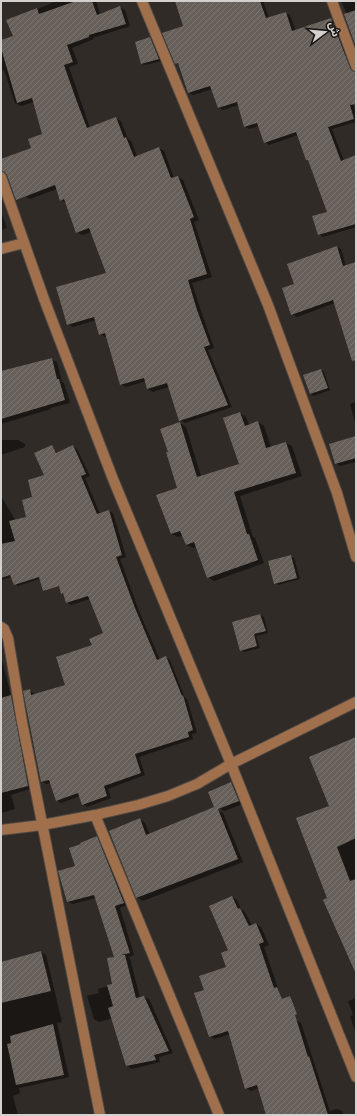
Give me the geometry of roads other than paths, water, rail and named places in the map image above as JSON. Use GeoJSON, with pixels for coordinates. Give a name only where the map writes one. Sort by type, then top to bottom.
{"type":"FeatureCollection","features":[{"type":"Feature","properties":{"kind":"street"},"geometry":{"type":"LineString","coordinates":[[142,1],[268,305],[337,493],[356,557]]}},
{"type":"Feature","properties":{"kind":"street"},"geometry":{"type":"LineString","coordinates":[[332,1],[356,66]]}},
{"type":"Feature","properties":{"kind":"street"},"geometry":{"type":"LineString","coordinates":[[1,177],[44,299],[113,479],[231,764],[356,1077]]}},
{"type":"Feature","properties":{"kind":"street"},"geometry":{"type":"LineString","coordinates":[[1,249],[24,242]]}},
{"type":"Feature","properties":{"kind":"street"},"geometry":{"type":"LineString","coordinates":[[1,627],[4,629],[8,638],[22,722],[100,1115]]}},
{"type":"Feature","properties":{"kind":"street"},"geometry":{"type":"LineString","coordinates":[[1,830],[42,825],[95,815],[168,796],[197,784],[231,764],[356,702]]}},
{"type":"Feature","properties":{"kind":"street"},"geometry":{"type":"LineString","coordinates":[[95,815],[219,1115]]}}]}
